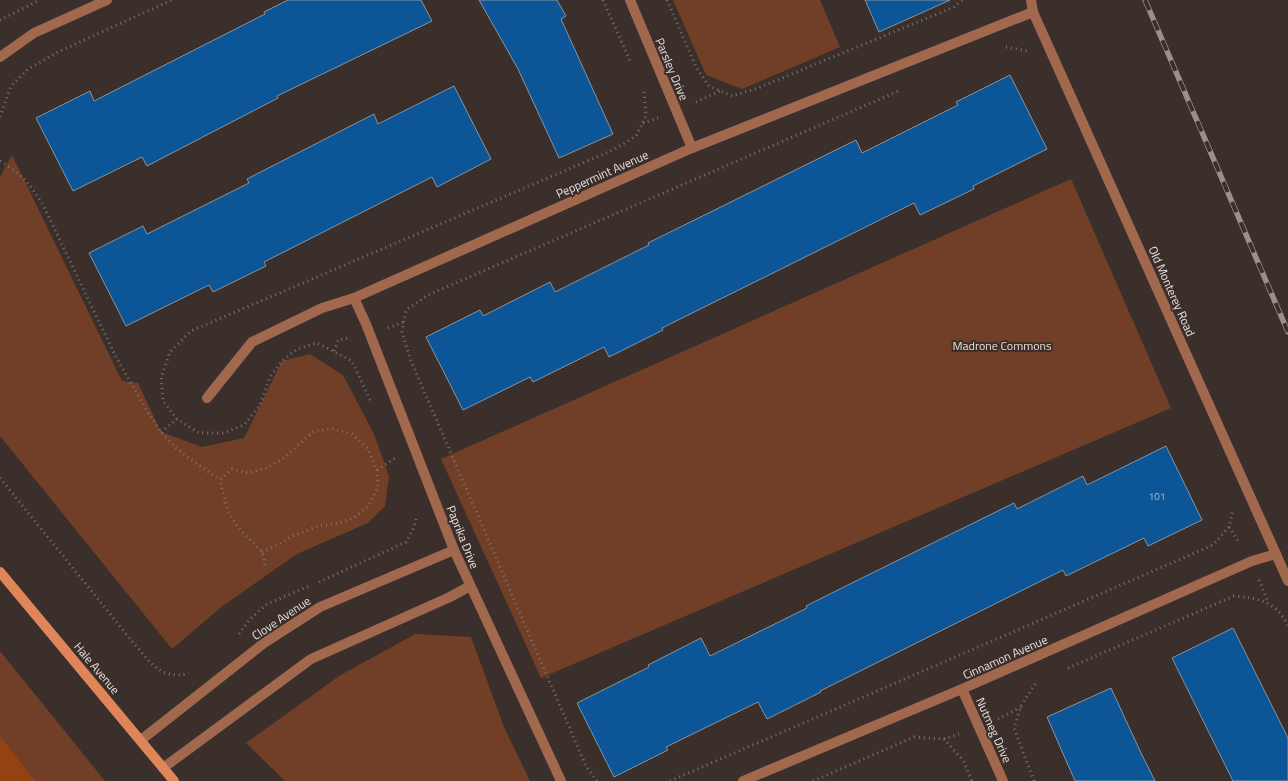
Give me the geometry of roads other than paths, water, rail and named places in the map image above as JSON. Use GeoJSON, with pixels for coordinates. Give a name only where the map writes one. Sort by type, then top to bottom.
{"type":"FeatureCollection","features":[{"type":"Feature","properties":{"kind":"main road","name":"Hale Avenue"},"geometry":{"type":"LineString","coordinates":[[0,572],[174,781]]}},
{"type":"Feature","properties":{"kind":"street"},"geometry":{"type":"LineString","coordinates":[[0,57],[34,33],[107,0]]}},
{"type":"Feature","properties":{"kind":"street","name":"Parsley Drive"},"geometry":{"type":"LineString","coordinates":[[630,0],[692,148]]}},
{"type":"Feature","properties":{"kind":"street","name":"Old Monterey Road"},"geometry":{"type":"LineString","coordinates":[[1031,0],[1033,12],[1288,581]]}},
{"type":"Feature","properties":{"kind":"street","name":"Peppermint Avenue"},"geometry":{"type":"LineString","coordinates":[[207,398],[252,342],[322,308],[354,298],[692,148],[1033,12]]}},
{"type":"Feature","properties":{"kind":"street","name":"Paprika Drive"},"geometry":{"type":"LineString","coordinates":[[354,298],[366,324],[454,550],[561,781]]}},
{"type":"Feature","properties":{"kind":"street","name":"Clove Avenue"},"geometry":{"type":"LineString","coordinates":[[141,740],[264,643],[320,606],[454,550]]}},
{"type":"Feature","properties":{"kind":"street","name":"Cinnamon Avenue"},"geometry":{"type":"LineString","coordinates":[[743,781],[962,689],[1252,561],[1276,554]]}},
{"type":"Feature","properties":{"kind":"street"},"geometry":{"type":"LineString","coordinates":[[163,768],[312,659],[450,597],[470,586]]}},
{"type":"Feature","properties":{"kind":"street","name":"Nutmeg Drive"},"geometry":{"type":"LineString","coordinates":[[962,689],[1003,781]]}},
{"type":"Feature","properties":{"kind":"railway"},"geometry":{"type":"LineString","coordinates":[[1145,0],[1288,332]]}},
{"type":"Feature","properties":{"kind":"park label","name":"Madrone Commons"},"geometry":{"type":"Point","coordinates":[1002,345]}}]}
